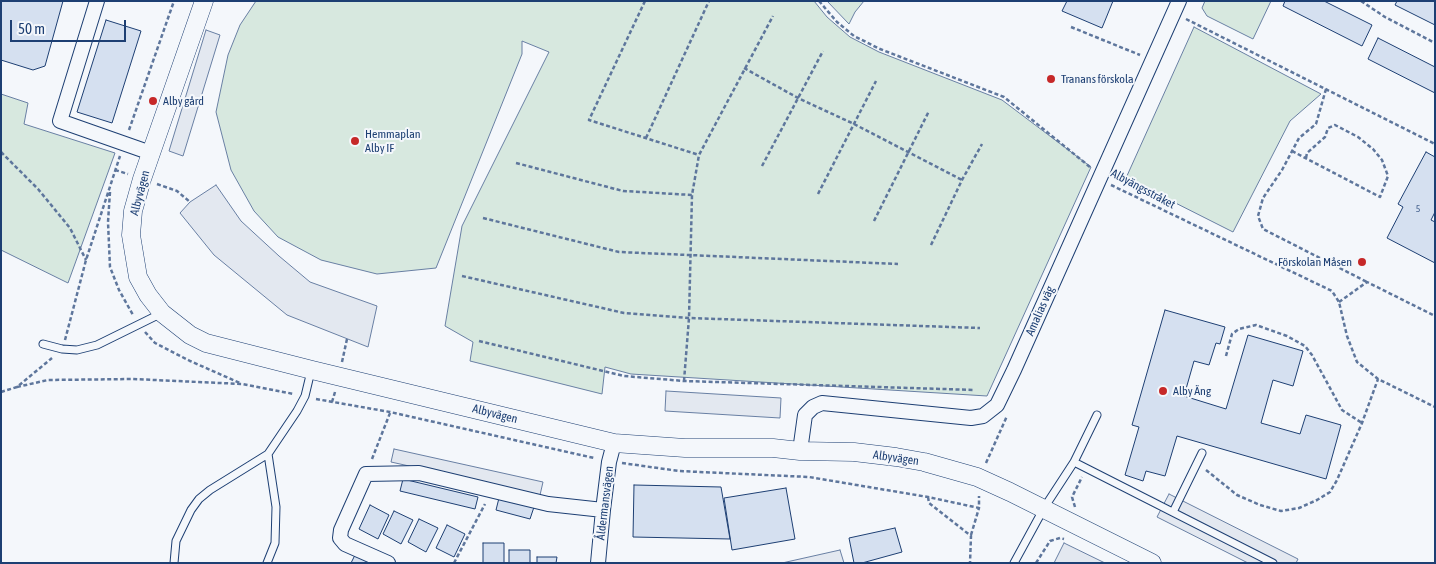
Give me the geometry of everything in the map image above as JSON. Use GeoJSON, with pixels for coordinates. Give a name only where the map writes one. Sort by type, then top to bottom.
{"type":"FeatureCollection","features":[{"type":"Feature","properties":{"kind":"street"},"geometry":{"type":"LineString","coordinates":[[97,1],[60,121],[151,153]]}},
{"type":"Feature","properties":{"kind":"street","name":"Albyvägen"},"geometry":{"type":"LineString","coordinates":[[204,1],[151,153],[133,212],[131,235],[138,277],[148,294],[162,313],[190,335],[206,343],[614,443],[685,448],[773,448],[800,451],[854,452],[924,462],[977,477],[1044,508],[1152,563]]}},
{"type":"Feature","properties":{"kind":"street","name":"Amalias väg"},"geometry":{"type":"LineString","coordinates":[[800,451],[805,415],[813,407],[822,403],[971,418],[983,416],[997,405],[1179,1]]}},
{"type":"Feature","properties":{"kind":"street","name":"Åldermansvägen"},"geometry":{"type":"LineString","coordinates":[[598,563],[609,462],[614,443]]}},
{"type":"Feature","properties":{"kind":"street"},"geometry":{"type":"LineString","coordinates":[[388,563],[345,544],[340,538],[366,474],[419,473],[548,504],[603,510]]}},
{"type":"Feature","properties":{"kind":"lane"},"geometry":{"type":"LineString","coordinates":[[43,344],[62,349],[77,350],[97,345],[162,313]]}},
{"type":"Feature","properties":{"kind":"lane"},"geometry":{"type":"LineString","coordinates":[[174,563],[176,541],[191,510],[199,499],[210,490],[268,454],[298,411],[305,396],[312,370]]}},
{"type":"Feature","properties":{"kind":"lane"},"geometry":{"type":"LineString","coordinates":[[1014,563],[1044,508],[1074,462],[1097,415]]}},
{"type":"Feature","properties":{"kind":"lane"},"geometry":{"type":"LineString","coordinates":[[1173,512],[1202,453]]}},
{"type":"Feature","properties":{"kind":"lane"},"geometry":{"type":"LineString","coordinates":[[267,563],[275,543],[276,507],[268,454]]}},
{"type":"Feature","properties":{"kind":"lane"},"geometry":{"type":"LineString","coordinates":[[1074,462],[1273,563]]}},
{"type":"Feature","properties":{"kind":"path"},"geometry":{"type":"LineString","coordinates":[[645,1],[589,120],[699,155]]}},
{"type":"Feature","properties":{"kind":"path"},"geometry":{"type":"LineString","coordinates":[[646,138],[709,1]]}},
{"type":"Feature","properties":{"kind":"path","name":"Albyängsstråket"},"geometry":{"type":"LineString","coordinates":[[818,1],[837,22],[854,36],[880,49],[1004,97],[1111,185],[1332,291],[1339,302]]}},
{"type":"Feature","properties":{"kind":"path"},"geometry":{"type":"LineString","coordinates":[[1361,1],[1385,18],[1435,42]]}},
{"type":"Feature","properties":{"kind":"path"},"geometry":{"type":"LineString","coordinates":[[684,381],[689,318],[692,195],[699,155],[773,16]]}},
{"type":"Feature","properties":{"kind":"path"},"geometry":{"type":"LineString","coordinates":[[1185,18],[1435,144]]}},
{"type":"Feature","properties":{"kind":"path"},"geometry":{"type":"LineString","coordinates":[[1071,26],[1153,61]]}},
{"type":"Feature","properties":{"kind":"path"},"geometry":{"type":"LineString","coordinates":[[762,166],[823,51]]}},
{"type":"Feature","properties":{"kind":"path"},"geometry":{"type":"LineString","coordinates":[[744,68],[798,98],[854,124],[962,180]]}},
{"type":"Feature","properties":{"kind":"path"},"geometry":{"type":"LineString","coordinates":[[818,194],[876,81]]}},
{"type":"Feature","properties":{"kind":"path"},"geometry":{"type":"LineString","coordinates":[[1326,89],[1316,124],[1298,138],[1282,170],[1263,198],[1258,216],[1263,229],[1435,316]]}},
{"type":"Feature","properties":{"kind":"path"},"geometry":{"type":"LineString","coordinates":[[874,221],[929,111]]}},
{"type":"Feature","properties":{"kind":"path"},"geometry":{"type":"LineString","coordinates":[[1292,151],[1380,197],[1388,176],[1382,160],[1373,149],[1358,137],[1335,125],[1328,128],[1325,137],[1307,152],[1306,158]]}},
{"type":"Feature","properties":{"kind":"path"},"geometry":{"type":"LineString","coordinates":[[931,245],[962,180],[982,144]]}},
{"type":"Feature","properties":{"kind":"path"},"geometry":{"type":"LineString","coordinates":[[1,152],[38,189],[70,228],[86,260],[62,349],[17,387]]}},
{"type":"Feature","properties":{"kind":"path"},"geometry":{"type":"LineString","coordinates":[[516,163],[622,191],[692,195]]}},
{"type":"Feature","properties":{"kind":"path"},"geometry":{"type":"LineString","coordinates":[[483,218],[619,252],[898,264]]}},
{"type":"Feature","properties":{"kind":"path"},"geometry":{"type":"LineString","coordinates":[[462,276],[624,314],[980,328]]}},
{"type":"Feature","properties":{"kind":"path"},"geometry":{"type":"LineString","coordinates":[[1366,282],[1339,302],[1347,336],[1357,362],[1378,379],[1435,407]]}},
{"type":"Feature","properties":{"kind":"path"},"geometry":{"type":"LineString","coordinates":[[1226,356],[1232,334],[1239,329],[1256,325],[1286,336],[1305,346],[1312,355],[1342,410],[1362,423]]}},
{"type":"Feature","properties":{"kind":"path"},"geometry":{"type":"LineString","coordinates":[[479,341],[624,376],[684,381],[976,390]]}},
{"type":"Feature","properties":{"kind":"path"},"geometry":{"type":"LineString","coordinates":[[1,392],[48,380],[133,379],[242,384],[390,412],[609,462],[679,471],[809,477],[928,496],[979,508]]}},
{"type":"Feature","properties":{"kind":"path"},"geometry":{"type":"LineString","coordinates":[[1198,462],[1237,494],[1260,505],[1281,511],[1299,508],[1317,500],[1330,492],[1362,423],[1378,379]]}},
{"type":"Feature","properties":{"kind":"path"},"geometry":{"type":"LineString","coordinates":[[366,474],[390,412]]}},
{"type":"Feature","properties":{"kind":"path"},"geometry":{"type":"LineString","coordinates":[[1079,511],[1075,507],[1072,496],[1086,468]]}},
{"type":"Feature","properties":{"kind":"path"},"geometry":{"type":"LineString","coordinates":[[454,563],[492,491]]}},
{"type":"Feature","properties":{"kind":"path"},"geometry":{"type":"LineString","coordinates":[[970,563],[971,536],[979,508],[979,495]]}},
{"type":"Feature","properties":{"kind":"path"},"geometry":{"type":"LineString","coordinates":[[928,496],[929,503],[971,536]]}},
{"type":"Feature","properties":{"kind":"path"},"geometry":{"type":"LineString","coordinates":[[1036,563],[1050,541],[1060,538],[1070,540]]}},
{"type":"Feature","properties":{"kind":"shaded area"},"geometry":{"type":"Polygon","coordinates":[[[256,1],[814,1],[827,17],[850,37],[879,52],[1002,100],[1091,167],[987,396],[631,374],[605,367],[602,394],[470,361],[473,342],[445,326],[462,226],[549,52],[522,41],[522,54],[436,268],[377,274],[321,260],[278,237],[254,211],[231,170],[216,112],[228,55],[240,25],[256,1]]]}},
{"type":"Feature","properties":{"kind":"shaded area"},"geometry":{"type":"Polygon","coordinates":[[[827,1],[864,1],[855,12],[849,24],[827,1]]]}},
{"type":"Feature","properties":{"kind":"shaded area"},"geometry":{"type":"Polygon","coordinates":[[[1205,1],[1271,1],[1253,39],[1207,16],[1202,8],[1205,1]]]}},
{"type":"Feature","properties":{"kind":"shaded area"},"geometry":{"type":"Polygon","coordinates":[[[1194,27],[1321,94],[1290,121],[1233,232],[1126,178],[1194,27]]]}},
{"type":"Feature","properties":{"kind":"shaded area"},"geometry":{"type":"Polygon","coordinates":[[[206,30],[220,35],[183,156],[169,151],[206,30]]]}},
{"type":"Feature","properties":{"kind":"shaded area"},"geometry":{"type":"Polygon","coordinates":[[[1,94],[28,103],[24,124],[115,153],[68,283],[1,250],[1,94]]]}},
{"type":"Feature","properties":{"kind":"shaded area"},"geometry":{"type":"Polygon","coordinates":[[[216,185],[241,221],[310,282],[377,306],[368,347],[287,315],[214,255],[180,213],[190,202],[216,185]]]}},
{"type":"Feature","properties":{"kind":"shaded area"},"geometry":{"type":"Polygon","coordinates":[[[666,391],[781,398],[780,418],[665,411],[666,391]]]}},
{"type":"Feature","properties":{"kind":"shaded area"},"geometry":{"type":"Polygon","coordinates":[[[394,449],[543,482],[540,495],[391,462],[394,449]]]}},
{"type":"Feature","properties":{"kind":"shaded area"},"geometry":{"type":"Polygon","coordinates":[[[1169,494],[1298,559],[1296,563],[1248,563],[1157,517],[1169,494]]]}},
{"type":"Feature","properties":{"kind":"shaded area"},"geometry":{"type":"Polygon","coordinates":[[[1064,543],[1105,563],[1054,563],[1064,543]]]}},
{"type":"Feature","properties":{"kind":"shaded area"},"geometry":{"type":"Polygon","coordinates":[[[840,550],[844,563],[782,563],[840,550]]]}},
{"type":"Feature","properties":{"kind":"building"},"geometry":{"type":"Polygon","coordinates":[[[1,1],[63,1],[45,66],[33,70],[1,60],[1,1]]]}},
{"type":"Feature","properties":{"kind":"building"},"geometry":{"type":"Polygon","coordinates":[[[1067,1],[1113,1],[1102,28],[1062,11],[1067,1]]]}},
{"type":"Feature","properties":{"kind":"building"},"geometry":{"type":"Polygon","coordinates":[[[1285,1],[1324,1],[1372,25],[1362,46],[1283,6],[1285,1]]]}},
{"type":"Feature","properties":{"kind":"building"},"geometry":{"type":"Polygon","coordinates":[[[1397,1],[1435,1],[1435,25],[1395,5],[1397,1]]]}},
{"type":"Feature","properties":{"kind":"building"},"geometry":{"type":"Polygon","coordinates":[[[106,20],[141,31],[112,123],[77,112],[106,20]]]}},
{"type":"Feature","properties":{"kind":"building"},"geometry":{"type":"Polygon","coordinates":[[[1378,38],[1435,67],[1435,93],[1368,59],[1378,38]]]}},
{"type":"Feature","properties":{"kind":"building"},"geometry":{"type":"Polygon","coordinates":[[[1426,152],[1435,157],[1435,212],[1431,220],[1435,222],[1435,263],[1387,238],[1403,207],[1398,204],[1426,152]]]}},
{"type":"Feature","properties":{"kind":"building","name":"Alby Äng"},"geometry":{"type":"Polygon","coordinates":[[[1165,310],[1225,327],[1220,344],[1216,343],[1209,365],[1194,361],[1184,396],[1226,409],[1248,335],[1303,351],[1293,386],[1273,380],[1261,423],[1300,434],[1306,415],[1341,425],[1326,479],[1177,436],[1165,476],[1146,471],[1143,481],[1125,475],[1139,427],[1132,425],[1165,310]]]}},
{"type":"Feature","properties":{"kind":"building"},"geometry":{"type":"Polygon","coordinates":[[[403,479],[478,497],[475,509],[400,491],[403,479]]]}},
{"type":"Feature","properties":{"kind":"building"},"geometry":{"type":"Polygon","coordinates":[[[634,485],[721,487],[730,539],[633,537],[634,485]]]}},
{"type":"Feature","properties":{"kind":"building"},"geometry":{"type":"Polygon","coordinates":[[[786,488],[795,539],[732,550],[724,498],[786,488]]]}},
{"type":"Feature","properties":{"kind":"building"},"geometry":{"type":"Polygon","coordinates":[[[499,498],[534,507],[530,519],[496,510],[499,498]]]}},
{"type":"Feature","properties":{"kind":"building"},"geometry":{"type":"Polygon","coordinates":[[[370,505],[389,515],[378,539],[359,529],[370,505]]]}},
{"type":"Feature","properties":{"kind":"building"},"geometry":{"type":"Polygon","coordinates":[[[394,511],[413,520],[401,544],[383,534],[394,511]]]}},
{"type":"Feature","properties":{"kind":"building"},"geometry":{"type":"Polygon","coordinates":[[[419,519],[438,528],[426,552],[408,542],[419,519]]]}},
{"type":"Feature","properties":{"kind":"building"},"geometry":{"type":"Polygon","coordinates":[[[447,525],[465,534],[454,557],[436,548],[447,525]]]}},
{"type":"Feature","properties":{"kind":"building"},"geometry":{"type":"Polygon","coordinates":[[[895,528],[902,552],[862,563],[854,563],[849,538],[895,528]]]}},
{"type":"Feature","properties":{"kind":"building"},"geometry":{"type":"Polygon","coordinates":[[[483,543],[504,543],[504,563],[483,563],[483,543]]]}},
{"type":"Feature","properties":{"kind":"building"},"geometry":{"type":"Polygon","coordinates":[[[509,550],[530,550],[530,563],[509,563],[509,550]]]}},
{"type":"Feature","properties":{"kind":"building"},"geometry":{"type":"Polygon","coordinates":[[[356,553],[374,563],[351,563],[356,553]]]}},
{"type":"Feature","properties":{"kind":"building"},"geometry":{"type":"Polygon","coordinates":[[[537,557],[557,557],[556,563],[537,563],[537,557]]]}},
{"type":"Feature","properties":{"kind":"place","name":"Tranans förskola"},"geometry":{"type":"Point","coordinates":[1051,79]}},
{"type":"Feature","properties":{"kind":"place","name":"Alby gård"},"geometry":{"type":"Point","coordinates":[153,101]}},
{"type":"Feature","properties":{"kind":"place","name":"Hemmaplan Alby IF"},"geometry":{"type":"Point","coordinates":[355,141]}},
{"type":"Feature","properties":{"kind":"place","name":"Förskolan Måsen"},"geometry":{"type":"Point","coordinates":[1362,262]}},
{"type":"Feature","properties":{"kind":"place","name":"Alby Äng"},"geometry":{"type":"Point","coordinates":[1163,391]}}]}
